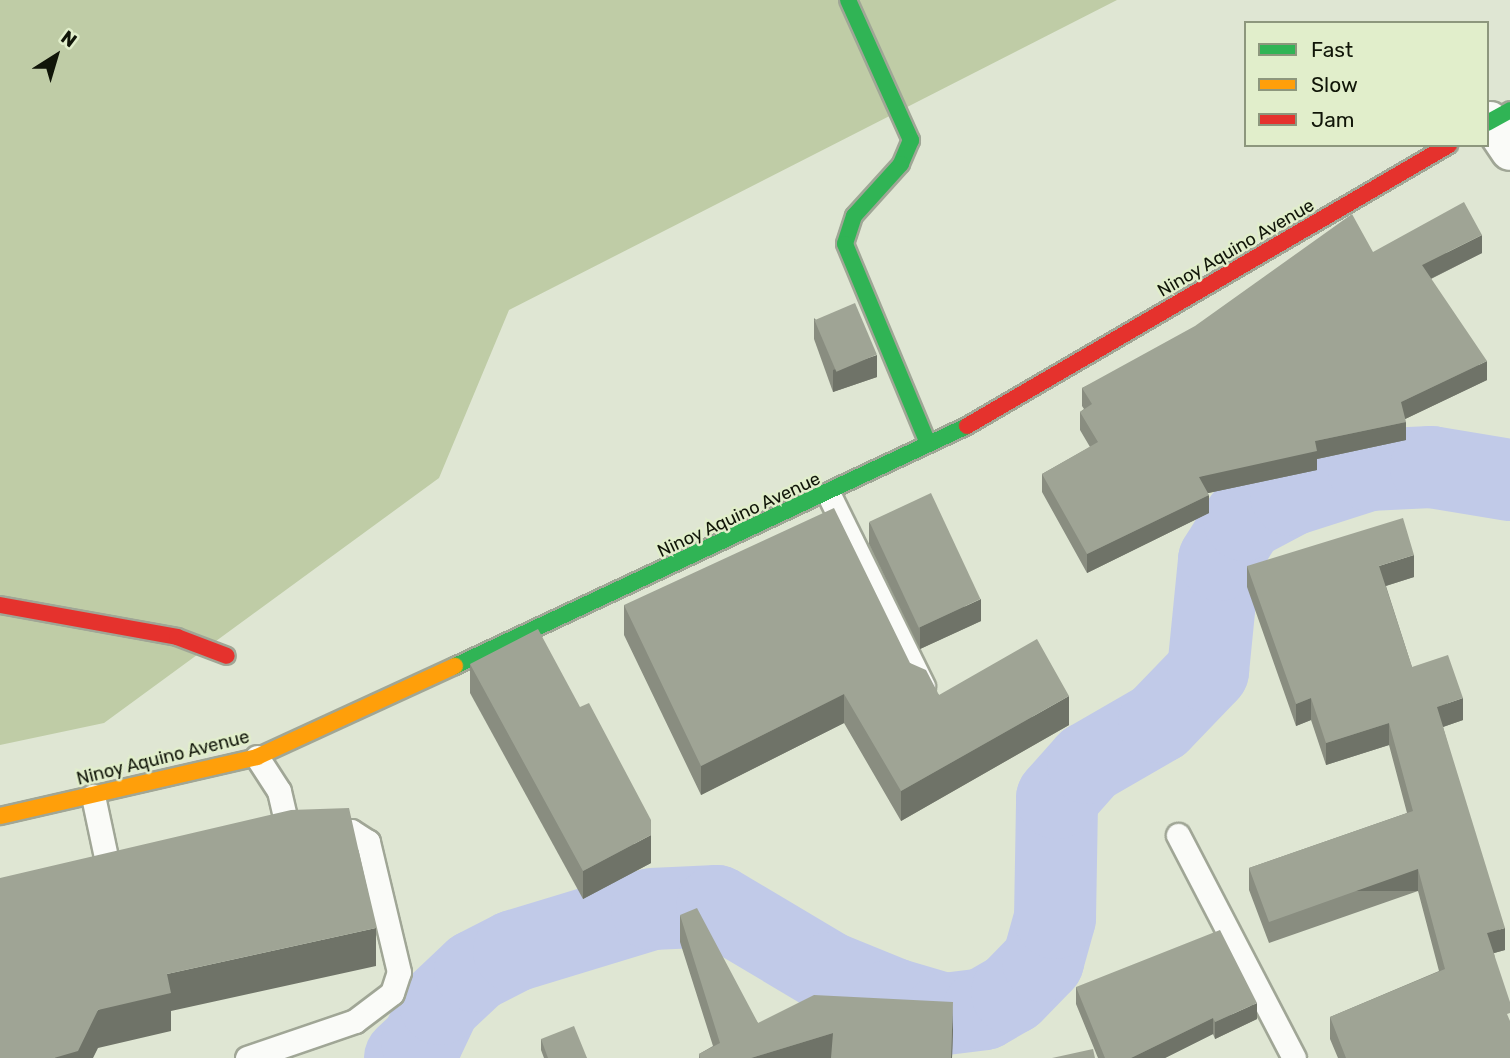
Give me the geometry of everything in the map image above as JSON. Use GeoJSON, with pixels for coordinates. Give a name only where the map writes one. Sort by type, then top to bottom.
{"type":"FeatureCollection","features":[{"type":"Feature","properties":{"kind":"main road"},"geometry":{"type":"LineString","coordinates":[[848,0],[911,140],[901,164],[854,216],[845,244],[928,443]]}},
{"type":"Feature","properties":{"kind":"main road","name":"Ninoy Aquino Avenue"},"geometry":{"type":"LineString","coordinates":[[0,816],[257,757],[829,495],[928,443],[1001,409],[1446,147]]}},
{"type":"Feature","properties":{"kind":"main road"},"geometry":{"type":"LineString","coordinates":[[0,605],[177,637],[227,656]]}},
{"type":"Feature","properties":{"kind":"lane"},"geometry":{"type":"LineString","coordinates":[[829,495],[923,686]]}},
{"type":"Feature","properties":{"kind":"lane"},"geometry":{"type":"LineString","coordinates":[[257,757],[279,791],[289,834]]}},
{"type":"Feature","properties":{"kind":"lane"},"geometry":{"type":"LineString","coordinates":[[93,796],[110,877]]}},
{"type":"Feature","properties":{"kind":"lane"},"geometry":{"type":"LineString","coordinates":[[247,1058],[355,1021],[392,993],[399,972],[368,842],[351,831],[289,834],[264,840]]}},
{"type":"Feature","properties":{"kind":"lane"},"geometry":{"type":"LineString","coordinates":[[1178,835],[1294,1058]]}},
{"type":"Feature","properties":{"kind":"lane"},"geometry":{"type":"LineString","coordinates":[[86,882],[136,870]]}},
{"type":"Feature","properties":{"kind":"green space"},"geometry":{"type":"Polygon","coordinates":[[[0,0],[1117,0],[509,310],[439,478],[104,723],[0,745],[0,0]]]}},
{"type":"Feature","properties":{"kind":"building"},"geometry":{"type":"Polygon","coordinates":[[[1464,202],[1482,235],[1422,265],[1487,361],[1401,402],[1406,422],[1315,441],[1317,451],[1199,477],[1209,495],[1087,554],[1042,474],[1098,442],[1080,412],[1092,404],[1082,388],[1195,326],[1352,214],[1373,252],[1464,202]]]}},
{"type":"Feature","properties":{"kind":"building"},"geometry":{"type":"Polygon","coordinates":[[[855,303],[877,355],[836,372],[814,320],[855,303]]]}},
{"type":"Feature","properties":{"kind":"building"},"geometry":{"type":"Polygon","coordinates":[[[931,493],[980,599],[919,628],[869,522],[931,493]]]}},
{"type":"Feature","properties":{"kind":"building"},"geometry":{"type":"Polygon","coordinates":[[[834,508],[910,663],[926,670],[939,695],[1037,639],[1069,696],[901,791],[844,694],[701,766],[624,605],[834,508]]]}},
{"type":"Feature","properties":{"kind":"building"},"geometry":{"type":"Polygon","coordinates":[[[1403,518],[1414,555],[1379,566],[1412,667],[1448,655],[1463,698],[1437,707],[1505,928],[1487,933],[1510,1002],[1510,1013],[1507,1014],[1510,1021],[1510,1058],[1346,1058],[1330,1017],[1445,969],[1418,869],[1269,922],[1249,868],[1413,811],[1389,723],[1326,743],[1311,698],[1296,704],[1247,566],[1403,518]]]}},
{"type":"Feature","properties":{"kind":"building"},"geometry":{"type":"Polygon","coordinates":[[[538,629],[580,707],[589,703],[651,820],[651,835],[583,871],[470,664],[538,629]]]}},
{"type":"Feature","properties":{"kind":"building"},"geometry":{"type":"Polygon","coordinates":[[[349,808],[376,928],[167,974],[171,993],[98,1010],[78,1051],[54,1058],[0,1058],[0,878],[291,810],[349,808]]]}},
{"type":"Feature","properties":{"kind":"building"},"geometry":{"type":"Polygon","coordinates":[[[697,908],[758,1023],[814,995],[953,1002],[951,1058],[831,1058],[833,1033],[751,1058],[700,1058],[699,1054],[720,1043],[680,915],[697,908]]]}},
{"type":"Feature","properties":{"kind":"building"},"geometry":{"type":"Polygon","coordinates":[[[1220,930],[1257,1003],[1215,1022],[1213,1018],[1131,1058],[1105,1058],[1076,987],[1220,930]]]}},
{"type":"Feature","properties":{"kind":"building"},"geometry":{"type":"Polygon","coordinates":[[[574,1026],[587,1058],[548,1058],[541,1039],[574,1026]]]}},
{"type":"Feature","properties":{"kind":"building"},"geometry":{"type":"Polygon","coordinates":[[[1093,1049],[1095,1058],[1052,1058],[1093,1049]]]}},
{"type":"Feature","properties":{"kind":"waterway"},"geometry":{"type":"LineString","coordinates":[[405,1058],[422,1042],[440,1004],[475,971],[514,951],[652,909],[717,906],[830,973],[894,999],[945,1014],[984,1009],[1012,993],[1043,961],[1055,918],[1057,798],[1088,763],[1159,722],[1208,671],[1219,560],[1244,520],[1291,495],[1369,470],[1431,467],[1510,480]]}},
{"type":"Feature","properties":{"kind":"traffic: fast"},"geometry":{"type":"LineString","coordinates":[[848,0],[911,140],[901,164],[854,216],[845,244],[928,443]]}},
{"type":"Feature","properties":{"kind":"traffic: fast"},"geometry":{"type":"LineString","coordinates":[[1489,122],[1510,110]]}},
{"type":"Feature","properties":{"kind":"traffic: fast"},"geometry":{"type":"LineString","coordinates":[[455,666],[967,426]]}},
{"type":"Feature","properties":{"kind":"traffic: slow"},"geometry":{"type":"LineString","coordinates":[[0,816],[257,757],[455,666]]}},
{"type":"Feature","properties":{"kind":"traffic: jam"},"geometry":{"type":"LineString","coordinates":[[967,426],[1446,147]]}},
{"type":"Feature","properties":{"kind":"traffic: jam"},"geometry":{"type":"LineString","coordinates":[[0,605],[177,637],[227,656]]}}]}
